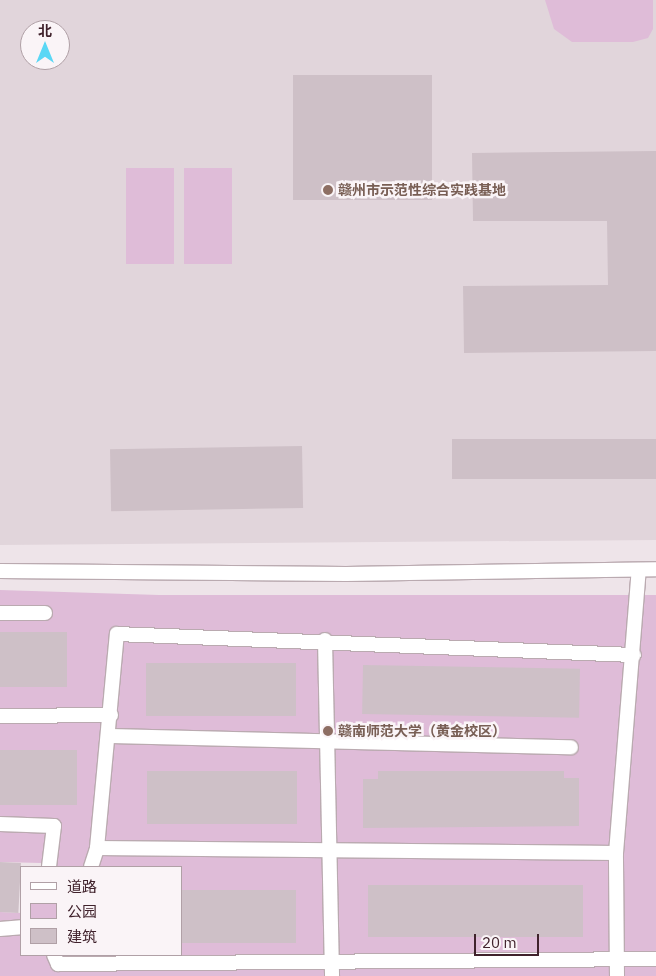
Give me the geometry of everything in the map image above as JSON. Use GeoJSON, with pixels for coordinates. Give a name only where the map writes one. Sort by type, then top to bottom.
{"type":"FeatureCollection","features":[{"type":"Feature","properties":{"kind":"street"},"geometry":{"type":"LineString","coordinates":[[0,571],[346,574],[656,569]]}},
{"type":"Feature","properties":{"kind":"street"},"geometry":{"type":"LineString","coordinates":[[617,976],[616,853],[634,655],[639,570]]}},
{"type":"Feature","properties":{"kind":"street"},"geometry":{"type":"LineString","coordinates":[[0,613],[45,613]]}},
{"type":"Feature","properties":{"kind":"street"},"geometry":{"type":"LineString","coordinates":[[91,866],[97,848],[117,634],[325,640],[634,655]]}},
{"type":"Feature","properties":{"kind":"street"},"geometry":{"type":"LineString","coordinates":[[325,640],[327,850],[332,976]]}},
{"type":"Feature","properties":{"kind":"street"},"geometry":{"type":"LineString","coordinates":[[0,716],[110,716]]}},
{"type":"Feature","properties":{"kind":"street"},"geometry":{"type":"LineString","coordinates":[[108,736],[570,747]]}},
{"type":"Feature","properties":{"kind":"street"},"geometry":{"type":"LineString","coordinates":[[0,824],[54,826],[49,866]]}},
{"type":"Feature","properties":{"kind":"street"},"geometry":{"type":"LineString","coordinates":[[97,848],[616,853]]}},
{"type":"Feature","properties":{"kind":"street"},"geometry":{"type":"LineString","coordinates":[[0,928],[20,927]]}},
{"type":"Feature","properties":{"kind":"street"},"geometry":{"type":"LineString","coordinates":[[58,962],[656,959]]}},
{"type":"Feature","properties":{"kind":"shaded area","name":"赣州市示范性综合实践基地"},"geometry":{"type":"Polygon","coordinates":[[[0,0],[656,0],[656,540],[0,545],[0,0]]]}},
{"type":"Feature","properties":{"kind":"green space"},"geometry":{"type":"Polygon","coordinates":[[[545,0],[653,0],[653,29],[648,38],[633,42],[572,42],[554,29],[545,0]]]}},
{"type":"Feature","properties":{"kind":"green space"},"geometry":{"type":"Polygon","coordinates":[[[126,168],[174,168],[174,264],[126,264],[126,168]]]}},
{"type":"Feature","properties":{"kind":"green space"},"geometry":{"type":"Polygon","coordinates":[[[184,168],[232,168],[232,264],[184,264],[184,168]]]}},
{"type":"Feature","properties":{"kind":"green space","name":"赣南师范大学（黄金校区）"},"geometry":{"type":"Polygon","coordinates":[[[0,590],[159,595],[656,595],[656,976],[0,976],[0,912],[20,913],[20,956],[182,956],[182,866],[42,866],[41,863],[0,862],[0,805],[77,805],[77,750],[0,750],[0,590]]]}},
{"type":"Feature","properties":{"kind":"building"},"geometry":{"type":"Polygon","coordinates":[[[293,75],[432,75],[432,200],[293,200],[293,75]]]}},
{"type":"Feature","properties":{"kind":"building"},"geometry":{"type":"Polygon","coordinates":[[[656,151],[656,351],[464,353],[463,286],[608,285],[607,221],[473,221],[472,153],[656,151]]]}},
{"type":"Feature","properties":{"kind":"building"},"geometry":{"type":"Polygon","coordinates":[[[452,439],[656,439],[656,479],[452,479],[452,439]]]}},
{"type":"Feature","properties":{"kind":"building"},"geometry":{"type":"Polygon","coordinates":[[[302,446],[303,508],[111,511],[110,449],[302,446]]]}},
{"type":"Feature","properties":{"kind":"building"},"geometry":{"type":"Polygon","coordinates":[[[0,632],[67,632],[67,687],[0,687],[0,632]]]}},
{"type":"Feature","properties":{"kind":"building"},"geometry":{"type":"Polygon","coordinates":[[[146,663],[296,663],[296,716],[146,716],[146,663]]]}},
{"type":"Feature","properties":{"kind":"building"},"geometry":{"type":"Polygon","coordinates":[[[363,665],[580,669],[579,718],[362,714],[363,665]]]}},
{"type":"Feature","properties":{"kind":"building"},"geometry":{"type":"Polygon","coordinates":[[[0,750],[77,750],[77,805],[0,805],[0,750]]]}},
{"type":"Feature","properties":{"kind":"building"},"geometry":{"type":"Polygon","coordinates":[[[147,771],[297,771],[297,824],[147,824],[147,771]]]}},
{"type":"Feature","properties":{"kind":"building"},"geometry":{"type":"Polygon","coordinates":[[[378,771],[564,771],[564,778],[579,778],[579,826],[363,828],[363,779],[378,779],[378,771]]]}},
{"type":"Feature","properties":{"kind":"building"},"geometry":{"type":"Polygon","coordinates":[[[0,862],[21,863],[18,913],[0,912],[0,862]]]}},
{"type":"Feature","properties":{"kind":"building"},"geometry":{"type":"Polygon","coordinates":[[[368,885],[583,885],[583,937],[368,937],[368,885]]]}},
{"type":"Feature","properties":{"kind":"building"},"geometry":{"type":"Polygon","coordinates":[[[182,890],[296,890],[296,943],[182,943],[182,890]]]}},
{"type":"Feature","properties":{"kind":"place","name":"赣州市示范性综合实践基地"},"geometry":{"type":"Point","coordinates":[328,190]}},
{"type":"Feature","properties":{"kind":"place","name":"赣南师范大学（黄金校区）"},"geometry":{"type":"Point","coordinates":[328,731]}}]}
